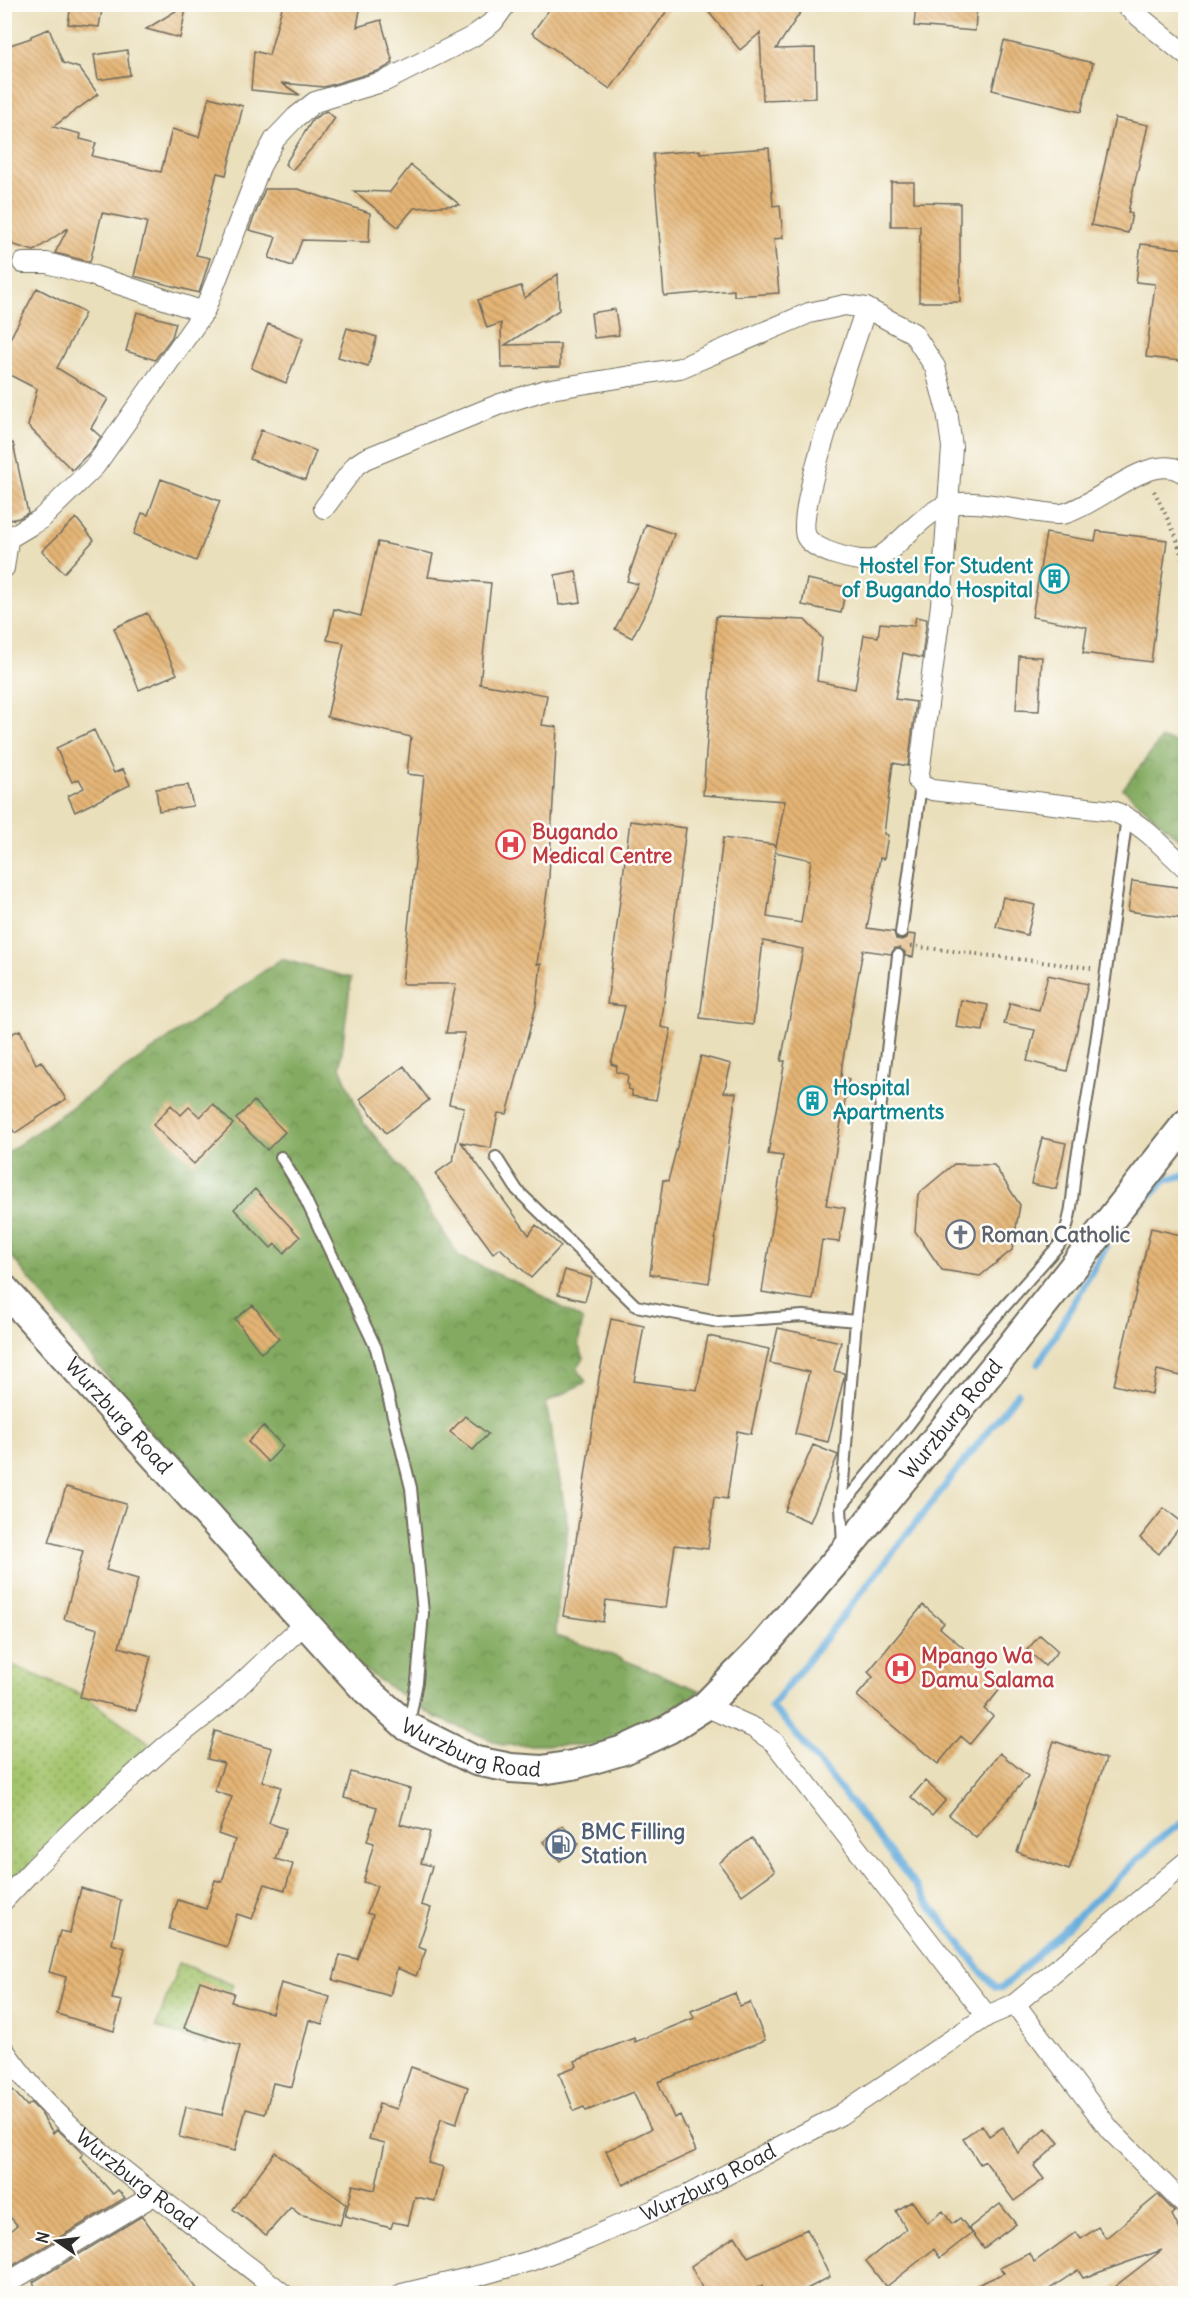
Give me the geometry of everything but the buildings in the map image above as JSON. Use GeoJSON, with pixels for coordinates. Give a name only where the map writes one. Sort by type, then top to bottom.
{"type":"FeatureCollection","features":[{"type":"Feature","properties":{"kind":"main road","name":"Wurzburg Road"},"geometry":{"type":"LineString","coordinates":[[4,1289],[363,1688],[408,1727],[476,1761],[511,1768],[542,1770],[573,1765],[624,1750],[669,1729],[705,1706],[760,1650],[844,1552],[1003,1356],[1185,1124]]}},
{"type":"Feature","properties":{"kind":"street"},"geometry":{"type":"LineString","coordinates":[[4,568],[6,541],[41,519],[95,466],[204,312],[260,166],[276,139],[296,117],[315,102],[385,81],[472,37],[493,22],[506,4]]}},
{"type":"Feature","properties":{"kind":"street"},"geometry":{"type":"LineString","coordinates":[[1124,4],[1185,54]]}},
{"type":"Feature","properties":{"kind":"street"},"geometry":{"type":"LineString","coordinates":[[23,263],[47,263],[204,312]]}},
{"type":"Feature","properties":{"kind":"street"},"geometry":{"type":"LineString","coordinates":[[324,508],[356,465],[365,459],[500,404],[545,390],[680,368],[809,313],[845,305],[867,308],[913,333],[935,367],[947,411],[952,447],[939,627],[918,781],[932,790],[1096,808],[1127,817],[1185,868]]}},
{"type":"Feature","properties":{"kind":"street"},"geometry":{"type":"LineString","coordinates":[[867,308],[816,468],[804,520],[806,535],[812,544],[821,550],[872,560],[887,552],[931,513],[948,505],[982,504],[1057,514],[1065,513],[1146,471],[1173,468],[1185,474]]}},
{"type":"Feature","properties":{"kind":"street"},"geometry":{"type":"LineString","coordinates":[[4,1900],[80,1823],[165,1747],[223,1701],[306,1622]]}},
{"type":"Feature","properties":{"kind":"street"},"geometry":{"type":"LineString","coordinates":[[705,1706],[764,1733],[780,1748],[987,2016]]}},
{"type":"Feature","properties":{"kind":"street","name":"Wurzburg Road"},"geometry":{"type":"LineString","coordinates":[[402,2294],[530,2261],[588,2239],[688,2195],[840,2115],[987,2016],[1015,2004],[1185,1863]]}},
{"type":"Feature","properties":{"kind":"street"},"geometry":{"type":"LineString","coordinates":[[1015,2004],[1110,2130],[1185,2206]]}},
{"type":"Feature","properties":{"kind":"street","name":"Wurzburg Road"},"geometry":{"type":"LineString","coordinates":[[4,2050],[69,2126],[283,2294]]}},
{"type":"Feature","properties":{"kind":"street"},"geometry":{"type":"LineString","coordinates":[[4,2285],[154,2195]]}},
{"type":"Feature","properties":{"kind":"lane"},"geometry":{"type":"LineString","coordinates":[[844,1552],[841,1507],[856,1321],[899,944],[921,785]]}},
{"type":"Feature","properties":{"kind":"lane"},"geometry":{"type":"LineString","coordinates":[[841,1507],[967,1349],[1059,1245],[1067,1231],[1107,970],[1127,817]]}},
{"type":"Feature","properties":{"kind":"lane"},"geometry":{"type":"LineString","coordinates":[[281,1157],[301,1190],[376,1348],[411,1488],[423,1613],[417,1682],[408,1727]]}},
{"type":"Feature","properties":{"kind":"lane"},"geometry":{"type":"LineString","coordinates":[[496,1157],[517,1190],[636,1306],[718,1322],[803,1316],[856,1321]]}},
{"type":"Feature","properties":{"kind":"path"},"geometry":{"type":"LineString","coordinates":[[1146,471],[1176,536],[1185,573]]}},
{"type":"Feature","properties":{"kind":"path"},"geometry":{"type":"LineString","coordinates":[[899,944],[1107,970]]}},
{"type":"Feature","properties":{"kind":"green space"},"geometry":{"type":"Polygon","coordinates":[[[1161,739],[1185,744],[1185,844],[1123,789],[1161,739]]]}},
{"type":"Feature","properties":{"kind":"green space"},"geometry":{"type":"Polygon","coordinates":[[[281,959],[351,978],[340,1067],[363,1122],[407,1175],[459,1257],[533,1290],[583,1320],[578,1345],[584,1358],[577,1368],[586,1382],[546,1403],[568,1527],[557,1609],[556,1636],[599,1650],[701,1691],[611,1745],[503,1745],[435,1717],[349,1660],[176,1464],[5,1248],[4,1155],[281,959]]]}},
{"type":"Feature","properties":{"kind":"green space"},"geometry":{"type":"Polygon","coordinates":[[[5,1662],[84,1696],[158,1749],[5,1889],[5,1662]]]}},
{"type":"Feature","properties":{"kind":"green space"},"geometry":{"type":"Polygon","coordinates":[[[179,1963],[233,1985],[207,2044],[156,2027],[179,1963]]]}},
{"type":"Feature","properties":{"kind":"waterway"},"geometry":{"type":"LineString","coordinates":[[1137,1208],[1167,1179],[1186,1175]]}},
{"type":"Feature","properties":{"kind":"waterway"},"geometry":{"type":"LineString","coordinates":[[1038,1364],[1106,1247]]}},
{"type":"Feature","properties":{"kind":"waterway"},"geometry":{"type":"LineString","coordinates":[[1018,1393],[771,1707],[786,1722],[864,1819],[985,1976],[996,1987],[1002,1988],[1161,1837],[1186,1821]]}},
{"type":"Feature","properties":{"kind":"place","name":"Hostel For Student of Bugando Hospital"},"geometry":{"type":"Point","coordinates":[1054,578]}},
{"type":"Feature","properties":{"kind":"place","name":"Bugando Medical Centre"},"geometry":{"type":"Point","coordinates":[511,844]}},
{"type":"Feature","properties":{"kind":"place","name":"Hospital Apartments"},"geometry":{"type":"Point","coordinates":[812,1100]}},
{"type":"Feature","properties":{"kind":"place","name":"Roman Catholic"},"geometry":{"type":"Point","coordinates":[960,1235]}},
{"type":"Feature","properties":{"kind":"place","name":"Mpango Wa Damu Salama"},"geometry":{"type":"Point","coordinates":[900,1668]}},
{"type":"Feature","properties":{"kind":"place","name":"BMC Filling Station"},"geometry":{"type":"Point","coordinates":[560,1844]}}]}
